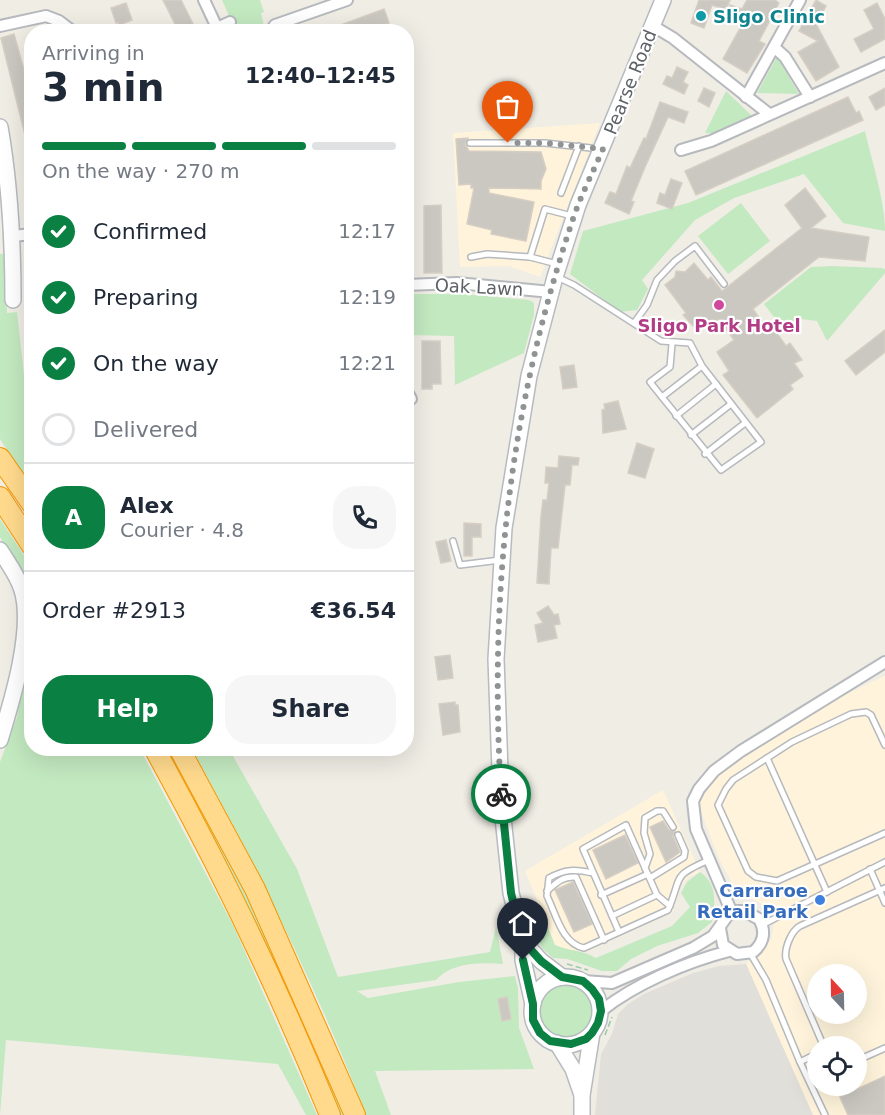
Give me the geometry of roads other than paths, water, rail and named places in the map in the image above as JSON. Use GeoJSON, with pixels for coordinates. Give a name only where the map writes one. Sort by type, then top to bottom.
{"type":"FeatureCollection","features":[{"type":"Feature","properties":{"kind":"highway"},"geometry":{"type":"LineString","coordinates":[[0,458],[24,492]]}},
{"type":"Feature","properties":{"kind":"highway"},"geometry":{"type":"LineString","coordinates":[[0,497],[24,534]]}},
{"type":"Feature","properties":{"kind":"highway"},"geometry":{"type":"LineString","coordinates":[[158,756],[241,915],[330,1115]]}},
{"type":"Feature","properties":{"kind":"highway"},"geometry":{"type":"LineString","coordinates":[[184,756],[255,890],[355,1115]]}},
{"type":"Feature","properties":{"kind":"main road","name":"Pearse Road"},"geometry":{"type":"LineString","coordinates":[[533,1004],[523,960],[523,941],[511,893],[497,730],[496,659],[502,560],[510,487],[529,376],[557,271],[574,217],[603,149],[610,124],[663,0]]}},
{"type":"Feature","properties":{"kind":"main road"},"geometry":{"type":"LineString","coordinates":[[0,127],[13,236],[13,300]]}},
{"type":"Feature","properties":{"kind":"main road"},"geometry":{"type":"LineString","coordinates":[[0,550],[21,588],[24,608]]}},
{"type":"Feature","properties":{"kind":"main road"},"geometry":{"type":"LineString","coordinates":[[0,740],[16,687],[24,622]]}},
{"type":"Feature","properties":{"kind":"main road","name":"Pearse Road"},"geometry":{"type":"LineString","coordinates":[[523,941],[541,961],[562,971]]}},
{"type":"Feature","properties":{"kind":"main road"},"geometry":{"type":"LineString","coordinates":[[562,971],[588,976],[592,989],[599,999],[601,1011],[598,1023],[592,1033],[579,1042],[557,1043],[546,1038],[535,1026],[532,1014],[533,1004],[542,989],[562,971]]}},
{"type":"Feature","properties":{"kind":"main road"},"geometry":{"type":"LineString","coordinates":[[582,1115],[582,1095],[587,1079],[592,1033]]}},
{"type":"Feature","properties":{"kind":"main road"},"geometry":{"type":"LineString","coordinates":[[557,1043],[573,1068],[582,1095]]}},
{"type":"Feature","properties":{"kind":"street"},"geometry":{"type":"LineString","coordinates":[[204,0],[215,24]]}},
{"type":"Feature","properties":{"kind":"street"},"geometry":{"type":"LineString","coordinates":[[278,24],[347,0]]}},
{"type":"Feature","properties":{"kind":"street"},"geometry":{"type":"LineString","coordinates":[[746,97],[800,0]]}},
{"type":"Feature","properties":{"kind":"street"},"geometry":{"type":"LineString","coordinates":[[0,26],[46,16],[60,24]]}},
{"type":"Feature","properties":{"kind":"street"},"geometry":{"type":"LineString","coordinates":[[653,26],[681,43],[769,114]]}},
{"type":"Feature","properties":{"kind":"street"},"geometry":{"type":"LineString","coordinates":[[775,48],[784,57],[810,97]]}},
{"type":"Feature","properties":{"kind":"street"},"geometry":{"type":"LineString","coordinates":[[681,150],[711,141],[885,63]]}},
{"type":"Feature","properties":{"kind":"street"},"geometry":{"type":"LineString","coordinates":[[13,236],[24,235]]}},
{"type":"Feature","properties":{"kind":"street","name":"Oak Lawn"},"geometry":{"type":"LineString","coordinates":[[414,285],[457,283],[551,292]]}},
{"type":"Feature","properties":{"kind":"street"},"geometry":{"type":"LineString","coordinates":[[732,913],[696,828],[693,814],[693,801],[705,780],[741,751],[885,662]]}},
{"type":"Feature","properties":{"kind":"street"},"geometry":{"type":"LineString","coordinates":[[601,1011],[638,987],[708,956],[729,951],[737,954],[750,953],[757,949],[763,940],[762,925],[754,914],[744,911],[732,913],[722,922],[720,937],[729,951]]}},
{"type":"Feature","properties":{"kind":"street"},"geometry":{"type":"LineString","coordinates":[[588,976],[612,982],[693,948],[713,936],[720,928]]}},
{"type":"Feature","properties":{"kind":"lane"},"geometry":{"type":"LineString","coordinates":[[470,143],[546,143],[603,149]]}},
{"type":"Feature","properties":{"kind":"lane"},"geometry":{"type":"LineString","coordinates":[[561,194],[579,146]]}},
{"type":"Feature","properties":{"kind":"lane"},"geometry":{"type":"LineString","coordinates":[[530,257],[545,209],[574,217]]}},
{"type":"Feature","properties":{"kind":"lane"},"geometry":{"type":"LineString","coordinates":[[634,323],[647,305],[657,280],[675,261],[695,246],[724,284]]}},
{"type":"Feature","properties":{"kind":"lane"},"geometry":{"type":"LineString","coordinates":[[471,257],[487,254],[530,257],[557,271],[573,285],[661,341],[672,344],[690,343],[702,366],[761,442],[721,470],[705,454],[650,382],[670,367],[672,344]]}},
{"type":"Feature","properties":{"kind":"lane"},"geometry":{"type":"LineString","coordinates":[[662,397],[702,366]]}},
{"type":"Feature","properties":{"kind":"lane"},"geometry":{"type":"LineString","coordinates":[[676,416],[716,384]]}},
{"type":"Feature","properties":{"kind":"lane"},"geometry":{"type":"LineString","coordinates":[[691,435],[731,404]]}},
{"type":"Feature","properties":{"kind":"lane"},"geometry":{"type":"LineString","coordinates":[[705,454],[745,423]]}},
{"type":"Feature","properties":{"kind":"lane"},"geometry":{"type":"LineString","coordinates":[[453,541],[460,565],[502,560]]}},
{"type":"Feature","properties":{"kind":"lane"},"geometry":{"type":"LineString","coordinates":[[885,745],[871,715],[866,711],[851,714],[803,735],[734,780],[726,789],[718,805],[744,865],[756,877],[777,881],[885,833]]}},
{"type":"Feature","properties":{"kind":"lane"},"geometry":{"type":"LineString","coordinates":[[767,758],[826,892]]}},
{"type":"Feature","properties":{"kind":"lane"},"geometry":{"type":"LineString","coordinates":[[648,874],[650,855],[644,833],[645,818],[657,811],[663,811],[674,827]]}},
{"type":"Feature","properties":{"kind":"lane"},"geometry":{"type":"LineString","coordinates":[[619,933],[583,849],[626,825],[657,895],[670,906]]}},
{"type":"Feature","properties":{"kind":"lane"},"geometry":{"type":"LineString","coordinates":[[601,895],[684,857],[685,852],[678,835]]}},
{"type":"Feature","properties":{"kind":"lane"},"geometry":{"type":"LineString","coordinates":[[593,873],[575,869],[561,871],[549,878],[547,891],[547,896],[566,937],[572,944],[584,948],[662,914],[670,906],[678,878],[684,872],[709,860]]}},
{"type":"Feature","properties":{"kind":"lane"},"geometry":{"type":"LineString","coordinates":[[762,925],[885,862]]}},
{"type":"Feature","properties":{"kind":"lane"},"geometry":{"type":"LineString","coordinates":[[870,869],[882,889],[885,903]]}},
{"type":"Feature","properties":{"kind":"lane"},"geometry":{"type":"LineString","coordinates":[[547,891],[558,881],[567,877],[576,877],[604,940]]}},
{"type":"Feature","properties":{"kind":"lane"},"geometry":{"type":"LineString","coordinates":[[820,1036],[786,959],[786,951],[795,929],[882,889]]}},
{"type":"Feature","properties":{"kind":"lane"},"geometry":{"type":"LineString","coordinates":[[612,916],[657,895]]}},
{"type":"Feature","properties":{"kind":"lane"},"geometry":{"type":"LineString","coordinates":[[750,953],[766,980],[825,1115]]}},
{"type":"Feature","properties":{"kind":"lane"},"geometry":{"type":"LineString","coordinates":[[867,1056],[885,1048]]}},
{"type":"Feature","properties":{"kind":"lane"},"geometry":{"type":"LineString","coordinates":[[800,1062],[807,1058]]}},
{"type":"Feature","properties":{"kind":"place","name":"Sligo Clinic"},"geometry":{"type":"Point","coordinates":[701,16]}},
{"type":"Feature","properties":{"kind":"place","name":"Sligo Park Hotel"},"geometry":{"type":"Point","coordinates":[719,305]}},
{"type":"Feature","properties":{"kind":"place","name":"Carraroe Retail Park"},"geometry":{"type":"Point","coordinates":[820,900]}}]}
